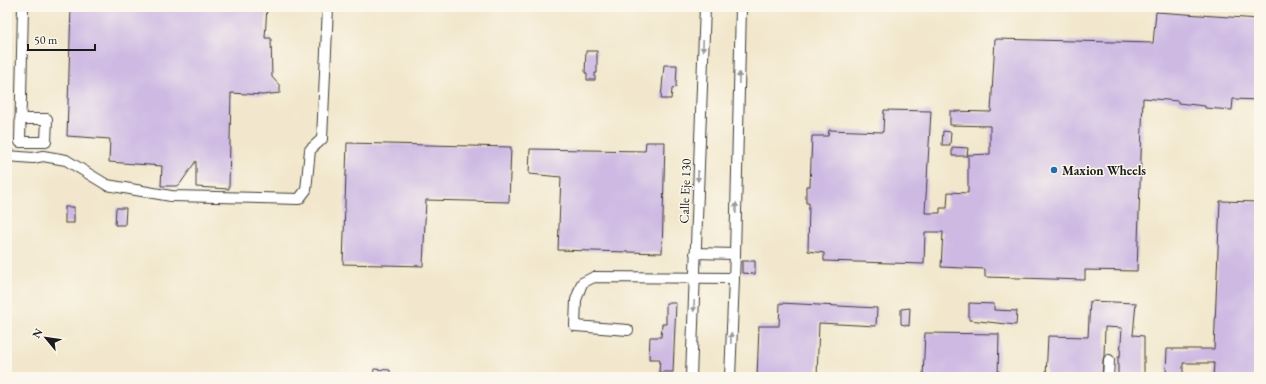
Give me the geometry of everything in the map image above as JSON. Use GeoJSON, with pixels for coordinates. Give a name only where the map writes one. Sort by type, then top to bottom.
{"type":"FeatureCollection","features":[{"type":"Feature","properties":{"kind":"street"},"geometry":{"type":"LineString","coordinates":[[20,119],[23,7]]}},
{"type":"Feature","properties":{"kind":"street"},"geometry":{"type":"LineString","coordinates":[[7,156],[33,158],[43,156],[66,160],[107,184],[171,196],[298,199],[306,190],[310,150],[322,139],[328,7]]}},
{"type":"Feature","properties":{"kind":"street","name":"Calle Eje 130"},"geometry":{"type":"LineString","coordinates":[[691,377],[705,7]]}},
{"type":"Feature","properties":{"kind":"street"},"geometry":{"type":"LineString","coordinates":[[730,377],[735,254],[741,7]]}},
{"type":"Feature","properties":{"kind":"street"},"geometry":{"type":"LineString","coordinates":[[695,253],[735,254]]}},
{"type":"Feature","properties":{"kind":"street"},"geometry":{"type":"LineString","coordinates":[[628,330],[575,326],[576,300],[582,283],[594,277],[733,278]]}},
{"type":"Feature","properties":{"kind":"street"},"geometry":{"type":"LineString","coordinates":[[1108,377],[1109,360]]}},
{"type":"Feature","properties":{"kind":"building"},"geometry":{"type":"Polygon","coordinates":[[[71,7],[267,7],[265,38],[271,38],[272,77],[280,86],[280,93],[263,95],[231,93],[229,189],[196,187],[196,161],[180,184],[177,186],[161,186],[162,166],[109,162],[110,139],[67,136],[71,7]]]}},
{"type":"Feature","properties":{"kind":"building","name":"Maxion Wheels"},"geometry":{"type":"Polygon","coordinates":[[[1156,12],[1259,19],[1259,100],[1233,99],[1232,110],[1205,108],[1205,106],[1178,103],[1178,101],[1143,98],[1137,271],[1085,270],[1085,280],[985,277],[985,269],[941,267],[943,232],[925,232],[924,264],[824,261],[824,253],[808,251],[809,203],[806,203],[806,186],[810,186],[812,136],[828,136],[829,130],[883,132],[884,110],[931,111],[925,213],[940,213],[940,208],[947,208],[948,192],[968,193],[968,155],[990,154],[990,126],[950,125],[950,111],[991,112],[995,39],[1153,43],[1156,12]]]}},
{"type":"Feature","properties":{"kind":"building"},"geometry":{"type":"Polygon","coordinates":[[[586,51],[597,51],[597,73],[595,73],[595,80],[587,80],[587,73],[585,73],[586,51]]]}},
{"type":"Feature","properties":{"kind":"building"},"geometry":{"type":"Polygon","coordinates":[[[664,65],[677,65],[676,87],[672,89],[671,99],[661,99],[664,65]]]}},
{"type":"Feature","properties":{"kind":"building"},"geometry":{"type":"Polygon","coordinates":[[[943,131],[951,132],[950,145],[942,145],[943,131]]]}},
{"type":"Feature","properties":{"kind":"building"},"geometry":{"type":"Polygon","coordinates":[[[646,142],[665,142],[662,253],[558,250],[561,177],[529,174],[530,149],[645,151],[646,142]]]}},
{"type":"Feature","properties":{"kind":"building"},"geometry":{"type":"Polygon","coordinates":[[[347,143],[511,147],[509,202],[426,200],[423,266],[343,264],[347,143]]]}},
{"type":"Feature","properties":{"kind":"building"},"geometry":{"type":"Polygon","coordinates":[[[952,147],[968,148],[967,156],[952,156],[952,147]]]}},
{"type":"Feature","properties":{"kind":"building"},"geometry":{"type":"Polygon","coordinates":[[[1220,201],[1259,202],[1259,377],[1213,377],[1214,363],[1183,363],[1183,376],[1166,375],[1167,349],[1214,349],[1220,201]]]}},
{"type":"Feature","properties":{"kind":"building"},"geometry":{"type":"Polygon","coordinates":[[[65,207],[74,207],[74,223],[65,223],[65,207]]]}},
{"type":"Feature","properties":{"kind":"building"},"geometry":{"type":"Polygon","coordinates":[[[116,208],[126,208],[125,225],[115,225],[116,208]]]}},
{"type":"Feature","properties":{"kind":"building"},"geometry":{"type":"Polygon","coordinates":[[[742,261],[755,261],[755,274],[742,273],[742,261]]]}},
{"type":"Feature","properties":{"kind":"building"},"geometry":{"type":"Polygon","coordinates":[[[1090,301],[1136,303],[1133,335],[1144,336],[1144,376],[1118,376],[1118,357],[1120,357],[1122,328],[1105,327],[1102,377],[1046,377],[1048,336],[1088,337],[1090,301]]]}},
{"type":"Feature","properties":{"kind":"building"},"geometry":{"type":"Polygon","coordinates":[[[666,303],[676,303],[673,372],[659,372],[660,359],[649,359],[650,337],[661,337],[662,324],[666,324],[666,303]]]}},
{"type":"Feature","properties":{"kind":"building"},"geometry":{"type":"Polygon","coordinates":[[[780,303],[877,308],[876,326],[819,323],[817,377],[757,377],[759,326],[779,326],[780,303]]]}},
{"type":"Feature","properties":{"kind":"building"},"geometry":{"type":"Polygon","coordinates":[[[969,303],[994,304],[994,310],[1017,311],[1016,325],[969,320],[969,303]]]}},
{"type":"Feature","properties":{"kind":"building"},"geometry":{"type":"Polygon","coordinates":[[[910,308],[909,326],[901,324],[901,309],[910,308]]]}},
{"type":"Feature","properties":{"kind":"building"},"geometry":{"type":"Polygon","coordinates":[[[925,333],[999,334],[998,377],[923,377],[925,333]]]}},
{"type":"Feature","properties":{"kind":"building"},"geometry":{"type":"Polygon","coordinates":[[[374,369],[390,370],[390,377],[373,377],[374,369]]]}},
{"type":"Feature","properties":{"kind":"place","name":"Maxion Wheels"},"geometry":{"type":"Point","coordinates":[1054,170]}}]}
